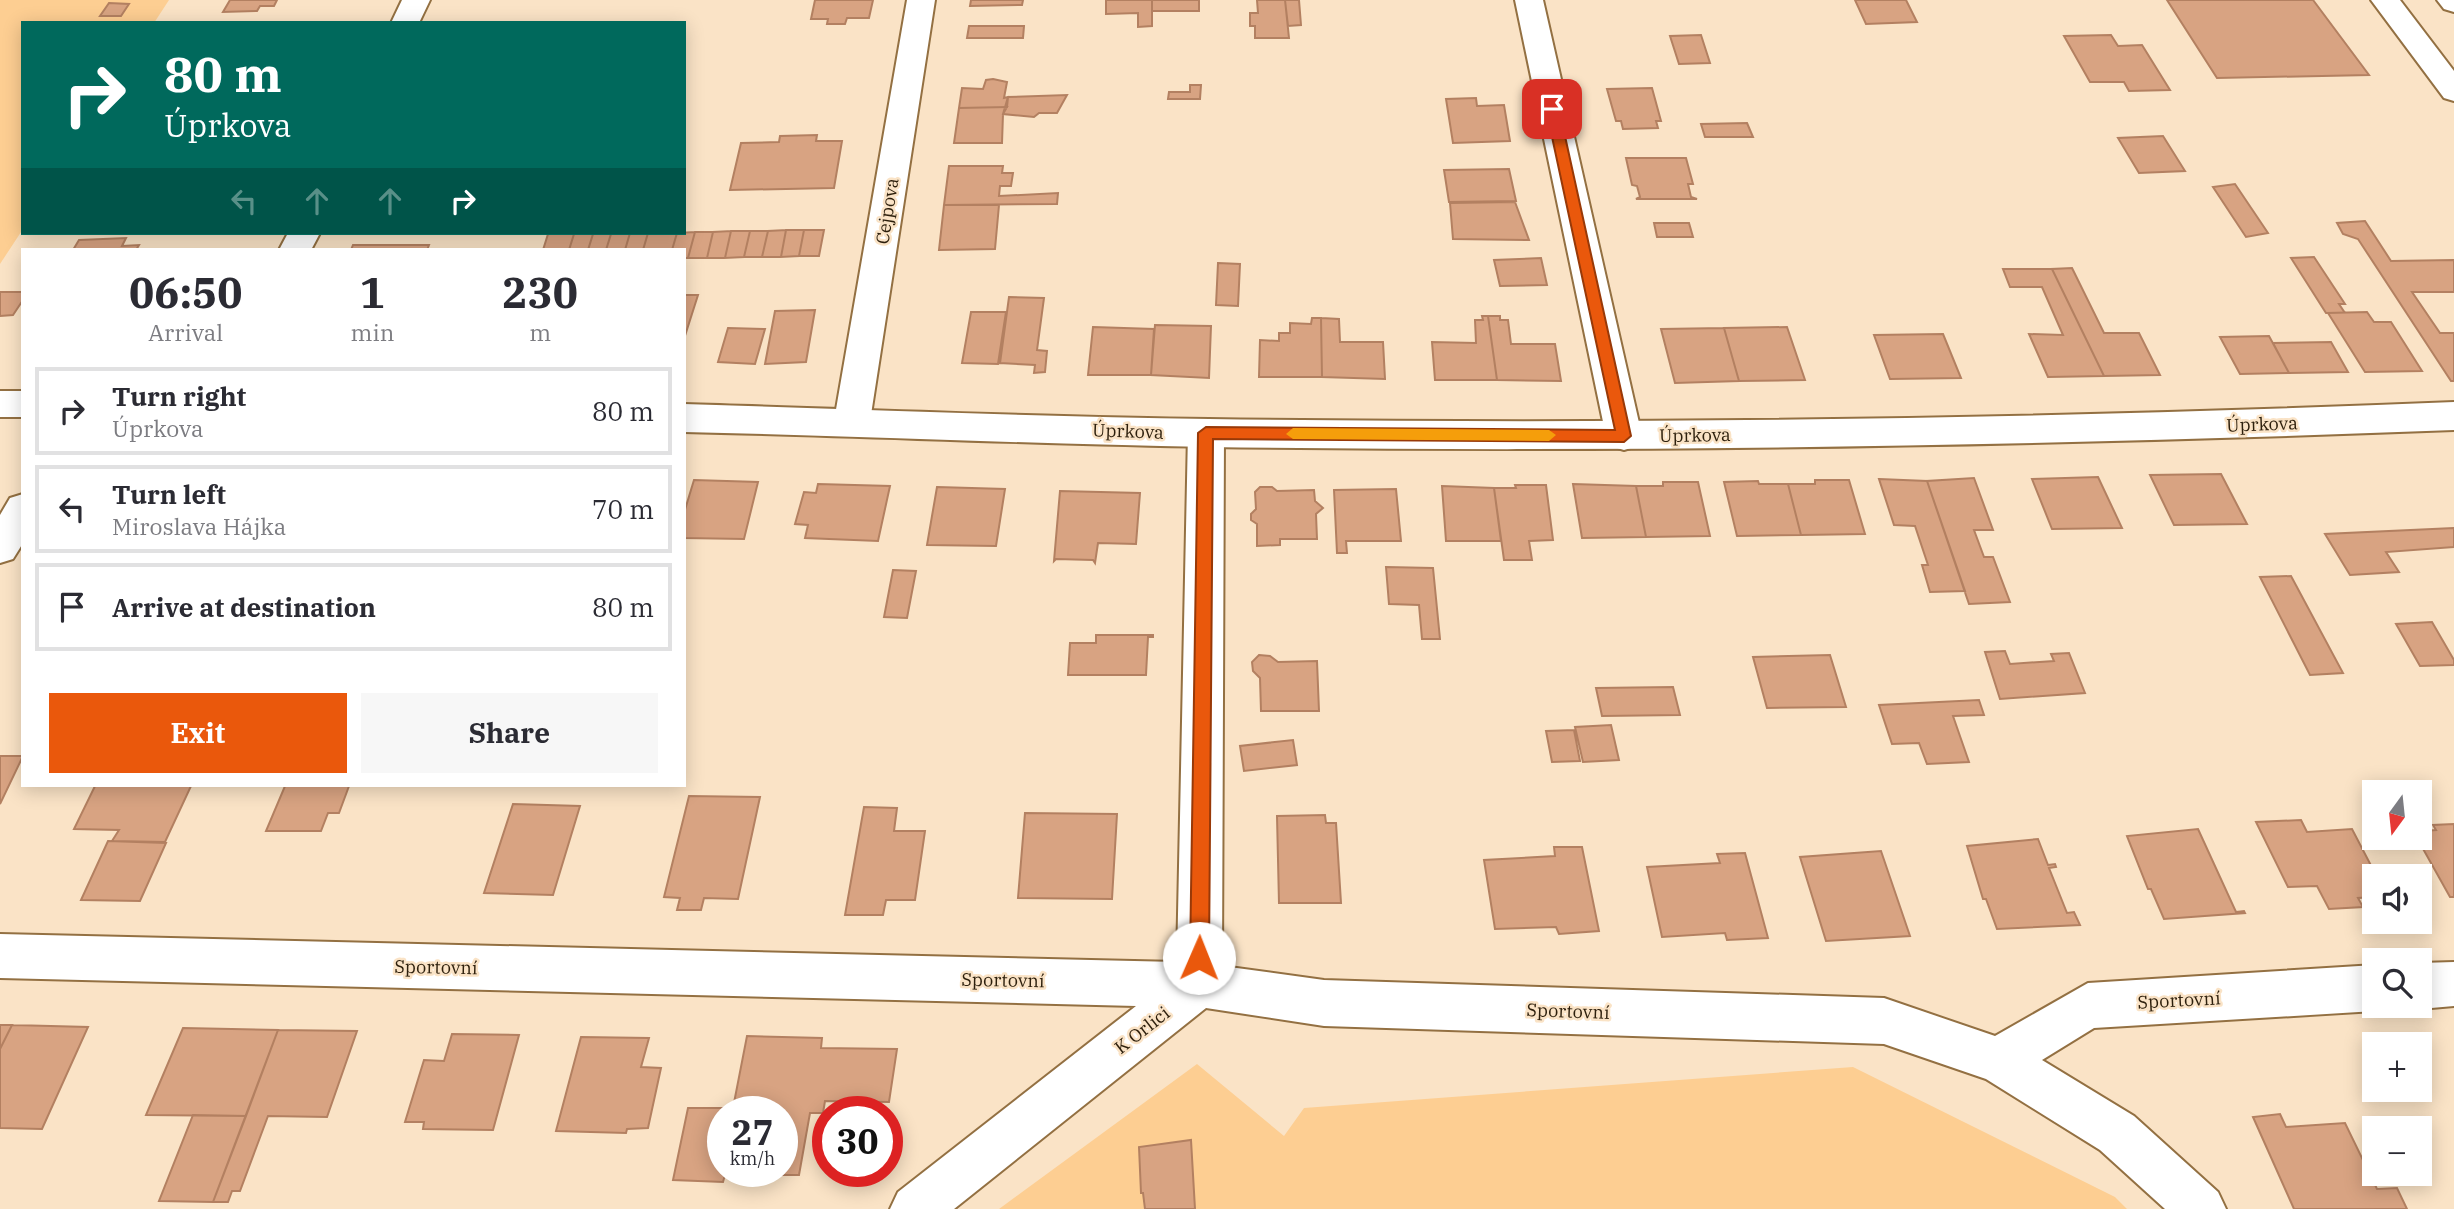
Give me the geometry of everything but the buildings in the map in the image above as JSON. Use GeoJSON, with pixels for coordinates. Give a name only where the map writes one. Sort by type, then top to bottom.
{"type":"FeatureCollection","features":[{"type":"Feature","properties":{"kind":"street"},"geometry":{"type":"LineString","coordinates":[[406,21],[416,0]]}},
{"type":"Feature","properties":{"kind":"street","name":"Cejpova"},"geometry":{"type":"LineString","coordinates":[[852,421],[922,0]]}},
{"type":"Feature","properties":{"kind":"street"},"geometry":{"type":"LineString","coordinates":[[1529,0],[1624,436]]}},
{"type":"Feature","properties":{"kind":"street"},"geometry":{"type":"LineString","coordinates":[[2385,0],[2454,91]]}},
{"type":"Feature","properties":{"kind":"street"},"geometry":{"type":"LineString","coordinates":[[0,404],[21,404]]}},
{"type":"Feature","properties":{"kind":"street","name":"Úprkova"},"geometry":{"type":"LineString","coordinates":[[686,418],[1206,433],[1624,436],[2254,425],[2454,416]]}},
{"type":"Feature","properties":{"kind":"street"},"geometry":{"type":"LineString","coordinates":[[1199,985],[1206,433]]}},
{"type":"Feature","properties":{"kind":"street"},"geometry":{"type":"LineString","coordinates":[[0,548],[21,512]]}},
{"type":"Feature","properties":{"kind":"street","name":"Sportovní"},"geometry":{"type":"LineString","coordinates":[[0,956],[1199,985],[1324,1003],[1884,1021],[1998,1060],[2117,1133],[2201,1209]]}},
{"type":"Feature","properties":{"kind":"street"},"geometry":{"type":"LineString","coordinates":[[2432,985],[2454,984]]}},
{"type":"Feature","properties":{"kind":"street","name":"K Orlici"},"geometry":{"type":"LineString","coordinates":[[915,1209],[1199,985]]}},
{"type":"Feature","properties":{"kind":"street","name":"Sportovní"},"geometry":{"type":"LineString","coordinates":[[1998,1060],[2088,1006],[2362,989]]}},
{"type":"Feature","properties":{"kind":"shaded area"},"geometry":{"type":"Polygon","coordinates":[[[0,0],[169,0],[155,21],[21,21],[21,232],[0,264],[0,0]]]}},
{"type":"Feature","properties":{"kind":"shaded area"},"geometry":{"type":"Polygon","coordinates":[[[1197,1064],[1284,1136],[1304,1108],[1853,1067],[2115,1197],[2127,1209],[999,1209],[1197,1064]]]}},
{"type":"Feature","properties":{"kind":"slow traffic"},"geometry":{"type":"LineString","coordinates":[[1293,434],[1549,435]]}},
{"type":"Feature","properties":{"kind":"route"},"geometry":{"type":"LineString","coordinates":[[1199,958],[1206,433],[1624,436],[1552,109]]}}]}
